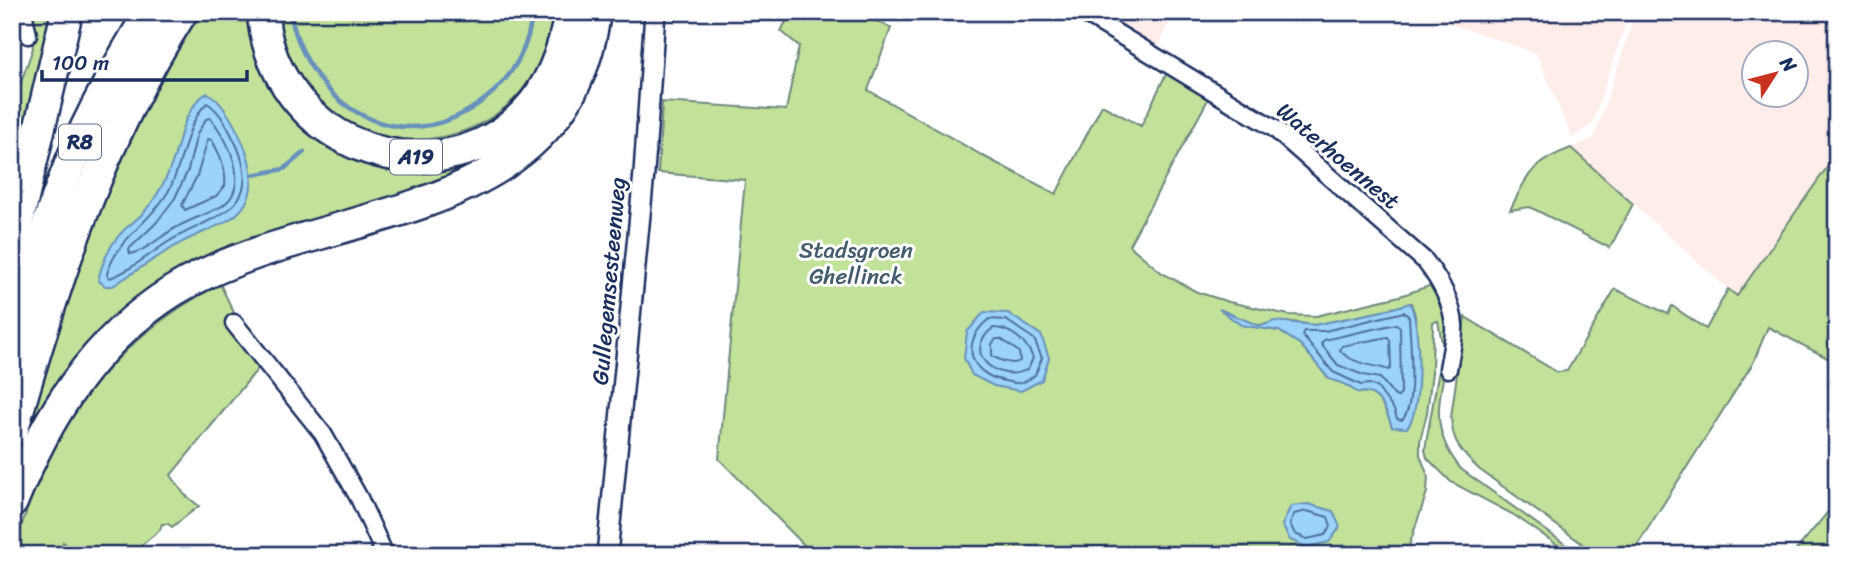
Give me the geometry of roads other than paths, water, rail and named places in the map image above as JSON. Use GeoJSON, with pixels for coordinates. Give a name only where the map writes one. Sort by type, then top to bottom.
{"type":"FeatureCollection","features":[{"type":"Feature","properties":{"kind":"highway"},"geometry":{"type":"LineString","coordinates":[[12,245],[67,12]]}},
{"type":"Feature","properties":{"kind":"highway","name":"R8"},"geometry":{"type":"LineString","coordinates":[[12,336],[71,162],[106,90],[150,12]]}},
{"type":"Feature","properties":{"kind":"highway","name":"R8"},"geometry":{"type":"LineString","coordinates":[[12,432],[62,269],[104,157],[146,71],[181,12]]}},
{"type":"Feature","properties":{"kind":"highway","name":"A19"},"geometry":{"type":"LineString","coordinates":[[263,12],[269,48],[281,77],[299,104],[339,138],[386,154],[415,157],[457,153],[501,132],[524,113],[545,87],[559,61],[570,12]]}},
{"type":"Feature","properties":{"kind":"highway","name":"A19"},"geometry":{"type":"LineString","coordinates":[[12,502],[60,403],[86,368],[134,320],[172,292],[229,263],[262,250],[427,203],[502,165],[527,145],[567,101],[590,47],[595,12]]}},
{"type":"Feature","properties":{"kind":"street"},"geometry":{"type":"LineString","coordinates":[[23,12],[29,35]]}},
{"type":"Feature","properties":{"kind":"street","name":"Gullegemsesteenweg"},"geometry":{"type":"LineString","coordinates":[[607,555],[644,173],[655,12]]}},
{"type":"Feature","properties":{"kind":"street","name":"Waterhoennest"},"geometry":{"type":"LineString","coordinates":[[1082,12],[1275,129],[1424,261],[1441,284],[1454,326],[1448,369]]}},
{"type":"Feature","properties":{"kind":"street"},"geometry":{"type":"LineString","coordinates":[[234,323],[323,434],[359,498],[385,555]]}},
{"type":"Feature","properties":{"kind":"water"},"geometry":{"type":"Polygon","coordinates":[[[208,93],[228,115],[246,151],[251,183],[246,203],[230,219],[177,245],[113,286],[105,286],[99,281],[99,276],[109,251],[120,234],[143,214],[158,193],[172,164],[188,116],[199,99],[208,93]]]}},
{"type":"Feature","properties":{"kind":"water"},"geometry":{"type":"Polygon","coordinates":[[[1410,303],[1414,314],[1419,367],[1416,404],[1407,428],[1392,427],[1376,397],[1366,392],[1359,393],[1329,379],[1301,345],[1279,331],[1241,325],[1219,309],[1257,325],[1274,321],[1314,325],[1410,303]]]}},
{"type":"Feature","properties":{"kind":"water"},"geometry":{"type":"Polygon","coordinates":[[[984,312],[1008,313],[1041,335],[1049,358],[1042,380],[1021,391],[994,386],[972,375],[964,358],[967,332],[984,312]]]}},
{"type":"Feature","properties":{"kind":"water"},"geometry":{"type":"Polygon","coordinates":[[[1308,504],[1333,511],[1340,527],[1329,542],[1307,547],[1290,540],[1282,525],[1291,506],[1308,504]]]}},
{"type":"Feature","properties":{"kind":"waterway"},"geometry":{"type":"LineString","coordinates":[[290,12],[300,46],[317,75],[338,99],[364,116],[392,125],[422,126],[454,118],[495,91],[518,61],[528,37],[532,12]]}},
{"type":"Feature","properties":{"kind":"waterway"},"geometry":{"type":"LineString","coordinates":[[252,175],[284,169],[304,152]]}},
{"type":"Feature","properties":{"kind":"park label","name":"Stadsgroen Ghellinck"},"geometry":{"type":"Point","coordinates":[856,263]}}]}
